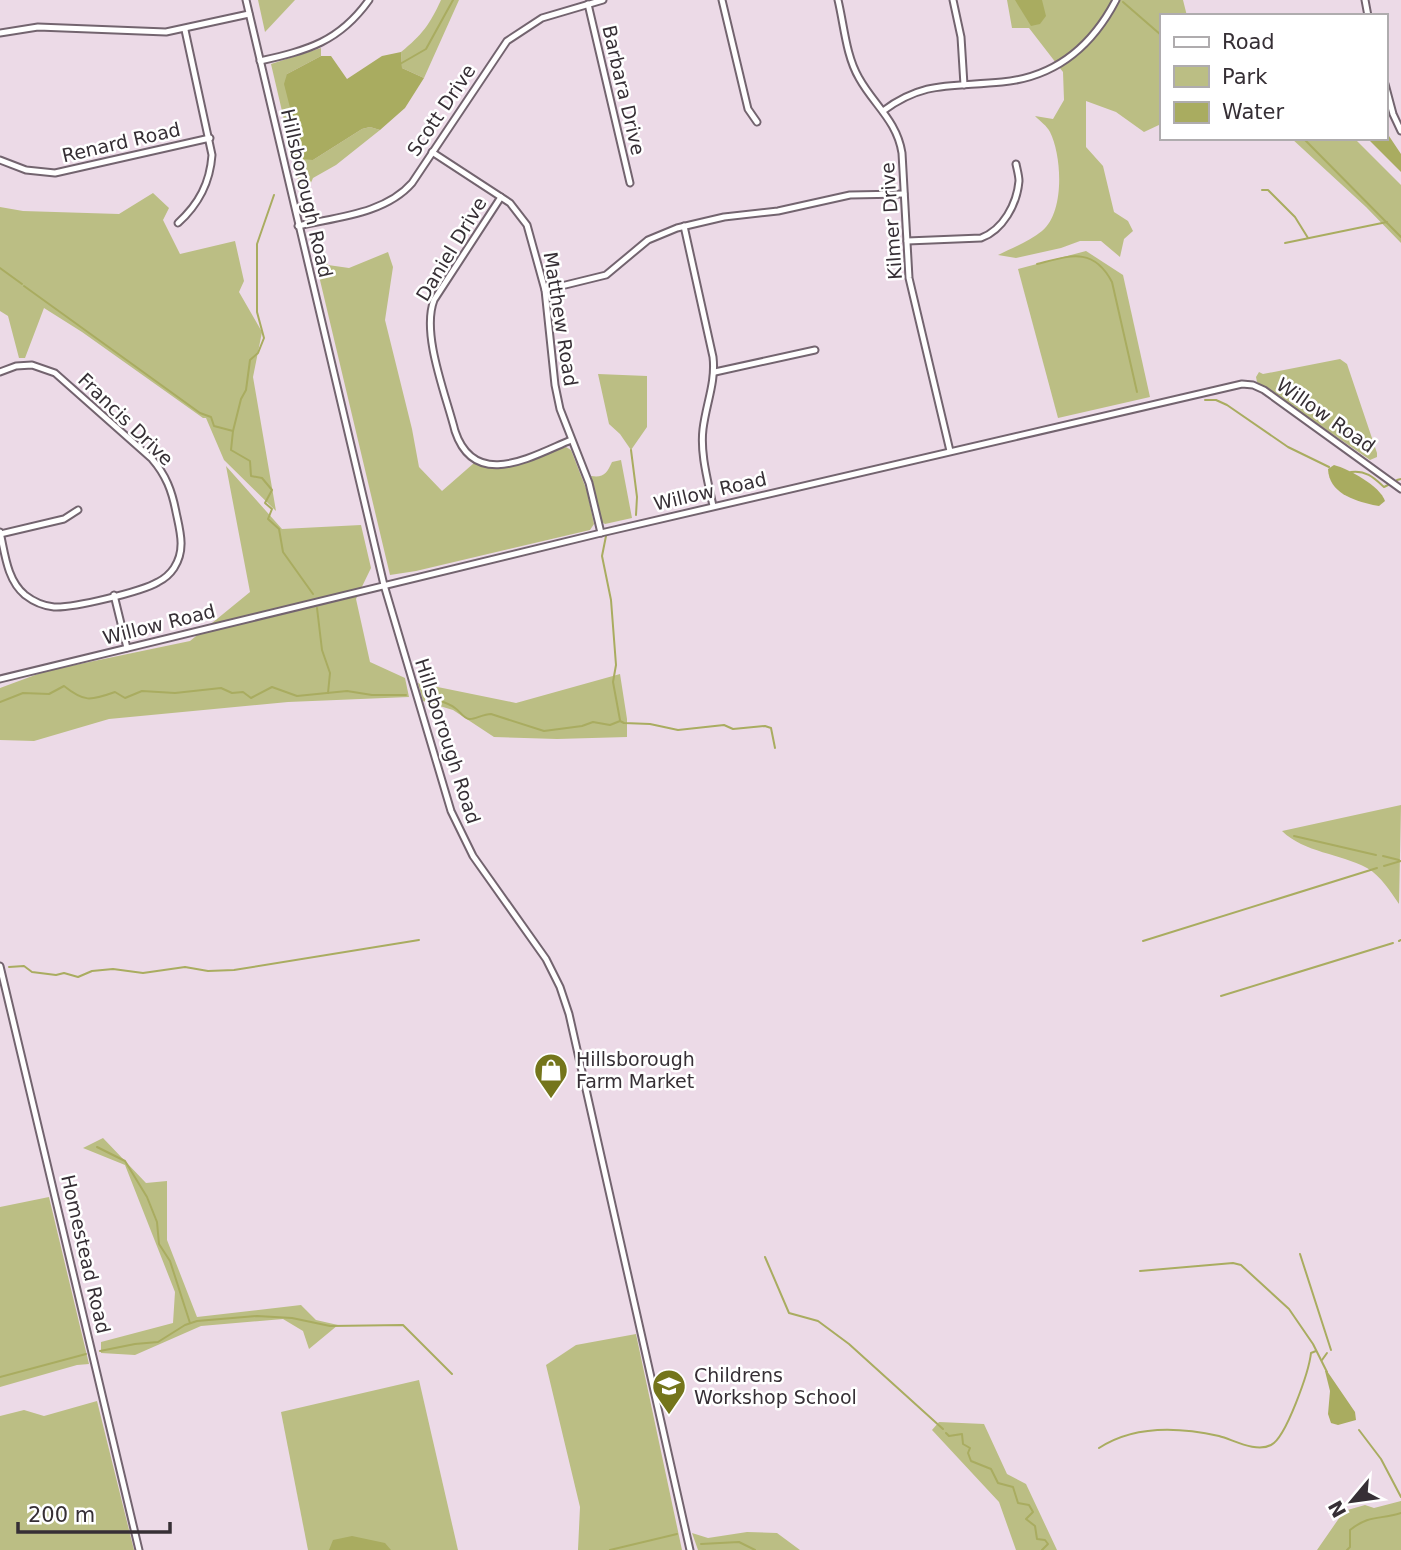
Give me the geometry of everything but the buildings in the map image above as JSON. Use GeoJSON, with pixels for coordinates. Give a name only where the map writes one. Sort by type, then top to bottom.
{"type":"FeatureCollection","features":[{"type":"Feature","properties":{"kind":"street","name":"Hillsborough Road"},"geometry":{"type":"LineString","coordinates":[[246,0],[384,584],[456,824],[473,856],[546,959],[565,1000],[690,1550]]}},
{"type":"Feature","properties":{"kind":"street"},"geometry":{"type":"LineString","coordinates":[[260,61],[316,46],[332,38],[351,22],[369,0]]}},
{"type":"Feature","properties":{"kind":"street","name":"Scott Drive"},"geometry":{"type":"LineString","coordinates":[[298,226],[378,207],[391,201],[407,188],[508,41],[541,19],[603,0]]}},
{"type":"Feature","properties":{"kind":"street"},"geometry":{"type":"LineString","coordinates":[[722,0],[748,109],[757,122]]}},
{"type":"Feature","properties":{"kind":"street","name":"Kilmer Drive"},"geometry":{"type":"LineString","coordinates":[[838,0],[855,69],[899,138],[908,268],[917,318],[950,451]]}},
{"type":"Feature","properties":{"kind":"street"},"geometry":{"type":"LineString","coordinates":[[953,0],[961,37],[964,85]]}},
{"type":"Feature","properties":{"kind":"street"},"geometry":{"type":"LineString","coordinates":[[883,111],[902,97],[918,90],[1032,77],[1080,50],[1098,31],[1116,0]]}},
{"type":"Feature","properties":{"kind":"street","name":"Barbara Drive"},"geometry":{"type":"LineString","coordinates":[[588,4],[630,183]]}},
{"type":"Feature","properties":{"kind":"street"},"geometry":{"type":"LineString","coordinates":[[0,33],[38,27],[148,33],[185,30],[249,15]]}},
{"type":"Feature","properties":{"kind":"street"},"geometry":{"type":"LineString","coordinates":[[178,223],[199,199],[208,181],[212,155],[185,30]]}},
{"type":"Feature","properties":{"kind":"street"},"geometry":{"type":"LineString","coordinates":[[1387,92],[1401,131]]}},
{"type":"Feature","properties":{"kind":"street","name":"Renard Road"},"geometry":{"type":"LineString","coordinates":[[0,160],[26,170],[55,173],[210,138]]}},
{"type":"Feature","properties":{"kind":"street","name":"Matthew Road"},"geometry":{"type":"LineString","coordinates":[[432,152],[501,197],[516,209],[527,225],[545,290],[560,409],[589,483],[601,533]]}},
{"type":"Feature","properties":{"kind":"street"},"geometry":{"type":"LineString","coordinates":[[907,241],[981,238],[989,235],[1004,222],[1013,204],[1019,181],[1016,164]]}},
{"type":"Feature","properties":{"kind":"street"},"geometry":{"type":"LineString","coordinates":[[545,290],[606,275],[649,240],[684,226],[724,217],[778,211],[850,195],[904,194]]}},
{"type":"Feature","properties":{"kind":"street","name":"Daniel Drive"},"geometry":{"type":"LineString","coordinates":[[501,197],[430,309],[431,339],[455,431],[461,444],[472,456],[485,463],[500,466],[515,463],[571,440]]}},
{"type":"Feature","properties":{"kind":"street"},"geometry":{"type":"LineString","coordinates":[[684,226],[715,372],[702,440],[705,471],[713,506]]}},
{"type":"Feature","properties":{"kind":"street"},"geometry":{"type":"LineString","coordinates":[[715,372],[815,350]]}},
{"type":"Feature","properties":{"kind":"street","name":"Francis Drive"},"geometry":{"type":"LineString","coordinates":[[0,372],[16,366],[32,365],[55,373],[152,459],[165,476],[172,494],[181,536],[178,559],[170,573],[158,582],[60,607],[46,606],[20,591],[12,578],[0,533]]}},
{"type":"Feature","properties":{"kind":"street","name":"Willow Road"},"geometry":{"type":"LineString","coordinates":[[0,679],[713,506],[1247,384],[1264,390],[1401,489]]}},
{"type":"Feature","properties":{"kind":"street"},"geometry":{"type":"LineString","coordinates":[[0,533],[64,519],[78,510]]}},
{"type":"Feature","properties":{"kind":"street"},"geometry":{"type":"LineString","coordinates":[[114,595],[127,648]]}},
{"type":"Feature","properties":{"kind":"street","name":"Homestead Road"},"geometry":{"type":"LineString","coordinates":[[0,966],[139,1550]]}},
{"type":"Feature","properties":{"kind":"green space"},"geometry":{"type":"Polygon","coordinates":[[[258,0],[295,0],[265,32],[258,0]]]}},
{"type":"Feature","properties":{"kind":"green space"},"geometry":{"type":"Polygon","coordinates":[[[441,0],[459,0],[424,78],[402,68],[401,52],[425,29],[441,0]]]}},
{"type":"Feature","properties":{"kind":"green space"},"geometry":{"type":"Polygon","coordinates":[[[1007,0],[1183,0],[1186,14],[1160,14],[1160,124],[1144,132],[1116,112],[1086,101],[1086,147],[1103,166],[1114,212],[1128,221],[1133,231],[1124,239],[1120,257],[1101,241],[1080,241],[1016,258],[998,255],[1042,231],[1055,211],[1059,183],[1054,142],[1050,132],[1035,116],[1053,119],[1064,100],[1063,72],[1029,28],[1012,28],[1007,0]]]}},
{"type":"Feature","properties":{"kind":"green space"},"geometry":{"type":"Polygon","coordinates":[[[321,48],[321,56],[287,74],[313,160],[362,129],[370,127],[380,130],[336,165],[313,178],[303,201],[271,64],[321,48]]]}},
{"type":"Feature","properties":{"kind":"green space"},"geometry":{"type":"Polygon","coordinates":[[[1293,140],[1356,140],[1401,185],[1401,243],[1293,140]]]}},
{"type":"Feature","properties":{"kind":"green space"},"geometry":{"type":"Polygon","coordinates":[[[153,193],[169,208],[163,220],[180,254],[235,241],[244,281],[239,292],[262,332],[253,377],[276,511],[224,460],[206,418],[44,308],[25,358],[19,358],[8,316],[0,311],[0,207],[23,211],[119,214],[153,193]]]}},
{"type":"Feature","properties":{"kind":"green space"},"geometry":{"type":"Polygon","coordinates":[[[310,238],[328,265],[349,268],[388,252],[393,267],[385,320],[419,467],[442,491],[474,463],[488,467],[511,467],[566,447],[571,450],[587,491],[594,524],[590,530],[390,575],[310,238]]]}},
{"type":"Feature","properties":{"kind":"green space"},"geometry":{"type":"Polygon","coordinates":[[[1086,251],[1123,275],[1150,397],[1058,418],[1018,269],[1086,251]]]}},
{"type":"Feature","properties":{"kind":"green space"},"geometry":{"type":"Polygon","coordinates":[[[1340,359],[1347,364],[1377,453],[1377,457],[1370,460],[1257,382],[1259,372],[1263,374],[1340,359]]]}},
{"type":"Feature","properties":{"kind":"green space"},"geometry":{"type":"Polygon","coordinates":[[[598,374],[647,376],[647,427],[631,450],[609,424],[598,374]]]}},
{"type":"Feature","properties":{"kind":"green space"},"geometry":{"type":"Polygon","coordinates":[[[621,460],[632,518],[605,524],[602,522],[591,476],[602,475],[607,472],[612,462],[621,460]]]}},
{"type":"Feature","properties":{"kind":"green space"},"geometry":{"type":"Polygon","coordinates":[[[226,466],[282,529],[361,525],[371,568],[356,599],[370,662],[405,678],[409,697],[288,702],[109,719],[34,741],[0,740],[0,688],[46,671],[190,641],[250,592],[226,466]]]}},
{"type":"Feature","properties":{"kind":"green space"},"geometry":{"type":"Polygon","coordinates":[[[620,674],[627,737],[494,737],[453,710],[423,701],[418,683],[516,703],[620,674]]]}},
{"type":"Feature","properties":{"kind":"green space"},"geometry":{"type":"Polygon","coordinates":[[[1401,805],[1399,904],[1372,871],[1301,844],[1282,831],[1401,805]]]}},
{"type":"Feature","properties":{"kind":"green space"},"geometry":{"type":"Polygon","coordinates":[[[103,1138],[146,1183],[167,1181],[167,1240],[197,1317],[301,1305],[316,1320],[338,1325],[309,1349],[303,1331],[283,1319],[201,1326],[135,1355],[101,1353],[101,1342],[173,1323],[175,1292],[125,1165],[83,1148],[103,1138]]]}},
{"type":"Feature","properties":{"kind":"green space"},"geometry":{"type":"Polygon","coordinates":[[[49,1197],[89,1364],[0,1387],[0,1207],[49,1197]]]}},
{"type":"Feature","properties":{"kind":"green space"},"geometry":{"type":"Polygon","coordinates":[[[636,1334],[682,1550],[578,1550],[580,1507],[546,1365],[576,1345],[636,1334]]]}},
{"type":"Feature","properties":{"kind":"green space"},"geometry":{"type":"Polygon","coordinates":[[[419,1380],[458,1550],[308,1550],[281,1412],[419,1380]]]}},
{"type":"Feature","properties":{"kind":"green space"},"geometry":{"type":"Polygon","coordinates":[[[97,1401],[134,1550],[0,1550],[0,1416],[24,1410],[44,1416],[97,1401]]]}},
{"type":"Feature","properties":{"kind":"green space"},"geometry":{"type":"Polygon","coordinates":[[[939,1422],[984,1424],[1007,1474],[1026,1484],[1057,1550],[1016,1550],[999,1502],[932,1430],[939,1422]]]}},
{"type":"Feature","properties":{"kind":"green space"},"geometry":{"type":"Polygon","coordinates":[[[1401,1501],[1401,1550],[1317,1550],[1344,1511],[1365,1505],[1374,1508],[1401,1501]]]}},
{"type":"Feature","properties":{"kind":"green space"},"geometry":{"type":"Polygon","coordinates":[[[747,1532],[777,1533],[800,1550],[698,1550],[692,1533],[708,1538],[747,1532]]]}},
{"type":"Feature","properties":{"kind":"water"},"geometry":{"type":"Polygon","coordinates":[[[1015,0],[1042,0],[1046,16],[1040,24],[1031,26],[1015,0]]]}},
{"type":"Feature","properties":{"kind":"water"},"geometry":{"type":"Polygon","coordinates":[[[401,52],[402,68],[424,78],[405,108],[380,130],[370,127],[362,129],[313,160],[303,159],[284,84],[287,74],[321,56],[331,56],[347,79],[382,56],[401,52]]]}},
{"type":"Feature","properties":{"kind":"water"},"geometry":{"type":"Polygon","coordinates":[[[1387,133],[1401,154],[1401,172],[1369,140],[1387,140],[1387,133]]]}},
{"type":"Feature","properties":{"kind":"water"},"geometry":{"type":"Polygon","coordinates":[[[1334,465],[1371,484],[1385,501],[1379,506],[1358,501],[1337,490],[1329,477],[1328,469],[1334,465]]]}},
{"type":"Feature","properties":{"kind":"water"},"geometry":{"type":"Polygon","coordinates":[[[1325,1371],[1355,1412],[1356,1420],[1338,1425],[1331,1423],[1328,1414],[1330,1391],[1325,1371]]]}},
{"type":"Feature","properties":{"kind":"water"},"geometry":{"type":"Polygon","coordinates":[[[352,1536],[385,1543],[391,1550],[329,1550],[333,1540],[352,1536]]]}},
{"type":"Feature","properties":{"kind":"waterway"},"geometry":{"type":"LineString","coordinates":[[400,64],[426,49],[453,0]]}},
{"type":"Feature","properties":{"kind":"waterway"},"geometry":{"type":"LineString","coordinates":[[1123,2],[1160,34]]}},
{"type":"Feature","properties":{"kind":"waterway"},"geometry":{"type":"LineString","coordinates":[[1305,140],[1401,237]]}},
{"type":"Feature","properties":{"kind":"waterway"},"geometry":{"type":"LineString","coordinates":[[1262,190],[1268,190],[1295,217],[1308,238]]}},
{"type":"Feature","properties":{"kind":"waterway"},"geometry":{"type":"LineString","coordinates":[[233,431],[246,390],[250,360],[258,353],[264,338],[257,312],[257,244],[274,195]]}},
{"type":"Feature","properties":{"kind":"waterway"},"geometry":{"type":"LineString","coordinates":[[1285,243],[1387,222]]}},
{"type":"Feature","properties":{"kind":"waterway"},"geometry":{"type":"LineString","coordinates":[[1037,264],[1079,256],[1097,263],[1105,271],[1112,282],[1137,392]]}},
{"type":"Feature","properties":{"kind":"waterway"},"geometry":{"type":"LineString","coordinates":[[0,268],[22,284]]}},
{"type":"Feature","properties":{"kind":"waterway"},"geometry":{"type":"LineString","coordinates":[[24,286],[200,413],[211,417],[214,426],[233,431],[231,450],[250,461],[251,476],[262,478],[272,490],[265,503],[272,509],[268,519],[279,529],[283,552],[313,594]]}},
{"type":"Feature","properties":{"kind":"waterway"},"geometry":{"type":"LineString","coordinates":[[1205,400],[1216,400],[1227,405],[1288,447],[1329,467]]}},
{"type":"Feature","properties":{"kind":"waterway"},"geometry":{"type":"LineString","coordinates":[[631,450],[637,497],[636,515]]}},
{"type":"Feature","properties":{"kind":"waterway"},"geometry":{"type":"LineString","coordinates":[[1351,472],[1365,473],[1384,487],[1388,485]]}},
{"type":"Feature","properties":{"kind":"waterway"},"geometry":{"type":"LineString","coordinates":[[1397,480],[1401,479]]}},
{"type":"Feature","properties":{"kind":"waterway"},"geometry":{"type":"LineString","coordinates":[[606,536],[602,556],[611,600],[616,665],[613,682],[620,720]]}},
{"type":"Feature","properties":{"kind":"waterway"},"geometry":{"type":"LineString","coordinates":[[317,608],[322,650],[330,673],[328,693]]}},
{"type":"Feature","properties":{"kind":"waterway"},"geometry":{"type":"LineString","coordinates":[[0,702],[23,693],[49,694],[64,686],[77,695],[88,698],[115,692],[125,698],[142,691],[175,693],[221,688],[232,693],[243,692],[251,698],[272,687],[297,696],[347,691],[372,695],[406,695]]}},
{"type":"Feature","properties":{"kind":"waterway"},"geometry":{"type":"LineString","coordinates":[[424,693],[457,709],[467,718],[491,714],[544,731],[593,722],[610,725],[620,721],[678,730],[724,725],[733,729],[765,726],[771,728],[775,748]]}},
{"type":"Feature","properties":{"kind":"waterway"},"geometry":{"type":"LineString","coordinates":[[1294,836],[1376,855]]}},
{"type":"Feature","properties":{"kind":"waterway"},"geometry":{"type":"LineString","coordinates":[[1383,856],[1399,860]]}},
{"type":"Feature","properties":{"kind":"waterway"},"geometry":{"type":"LineString","coordinates":[[1384,866],[1401,861]]}},
{"type":"Feature","properties":{"kind":"waterway"},"geometry":{"type":"LineString","coordinates":[[1143,941],[1377,868]]}},
{"type":"Feature","properties":{"kind":"waterway"},"geometry":{"type":"LineString","coordinates":[[9,967],[24,966],[32,972],[56,975],[64,973],[78,977],[92,971],[113,969],[143,973],[185,967],[208,971],[234,970],[419,940]]}},
{"type":"Feature","properties":{"kind":"waterway"},"geometry":{"type":"LineString","coordinates":[[1221,996],[1393,943]]}},
{"type":"Feature","properties":{"kind":"waterway"},"geometry":{"type":"LineString","coordinates":[[97,1147],[125,1161],[147,1197],[157,1222],[159,1244],[170,1261],[190,1323]]}},
{"type":"Feature","properties":{"kind":"waterway"},"geometry":{"type":"LineString","coordinates":[[1300,1254],[1331,1350]]}},
{"type":"Feature","properties":{"kind":"waterway"},"geometry":{"type":"LineString","coordinates":[[765,1257],[789,1313],[818,1321],[849,1344],[943,1429]]}},
{"type":"Feature","properties":{"kind":"waterway"},"geometry":{"type":"LineString","coordinates":[[1140,1271],[1233,1263],[1241,1265],[1289,1309],[1313,1344],[1327,1372]]}},
{"type":"Feature","properties":{"kind":"waterway"},"geometry":{"type":"LineString","coordinates":[[100,1351],[158,1342],[185,1325],[197,1321],[257,1316],[292,1318],[330,1326],[403,1325],[452,1374]]}},
{"type":"Feature","properties":{"kind":"waterway"},"geometry":{"type":"LineString","coordinates":[[1099,1448],[1127,1435],[1157,1430],[1204,1433],[1259,1448],[1271,1445],[1290,1418],[1311,1353],[1316,1351]]}},
{"type":"Feature","properties":{"kind":"waterway"},"geometry":{"type":"LineString","coordinates":[[1322,1360],[1327,1353]]}},
{"type":"Feature","properties":{"kind":"waterway"},"geometry":{"type":"LineString","coordinates":[[0,1377],[86,1354]]}},
{"type":"Feature","properties":{"kind":"waterway"},"geometry":{"type":"LineString","coordinates":[[1359,1430],[1381,1459],[1401,1497]]}},
{"type":"Feature","properties":{"kind":"waterway"},"geometry":{"type":"LineString","coordinates":[[946,1433],[949,1436],[962,1434],[963,1444],[970,1448],[968,1453],[971,1461],[991,1469],[998,1483],[1013,1487],[1018,1503],[1029,1505],[1033,1512],[1026,1519],[1035,1526],[1037,1539],[1045,1540],[1048,1544],[1042,1550]]}},
{"type":"Feature","properties":{"kind":"waterway"},"geometry":{"type":"LineString","coordinates":[[1347,1550],[1350,1547],[1350,1530],[1357,1525],[1369,1519],[1401,1513]]}},
{"type":"Feature","properties":{"kind":"waterway"},"geometry":{"type":"LineString","coordinates":[[610,1550],[677,1534]]}},
{"type":"Feature","properties":{"kind":"waterway"},"geometry":{"type":"LineString","coordinates":[[701,1544],[739,1542],[755,1550]]}},
{"type":"Feature","properties":{"kind":"place","name":"Hillsborough Farm Market"},"geometry":{"type":"Point","coordinates":[551,1100]}},
{"type":"Feature","properties":{"kind":"place","name":"Childrens Workshop School"},"geometry":{"type":"Point","coordinates":[669,1416]}}]}
